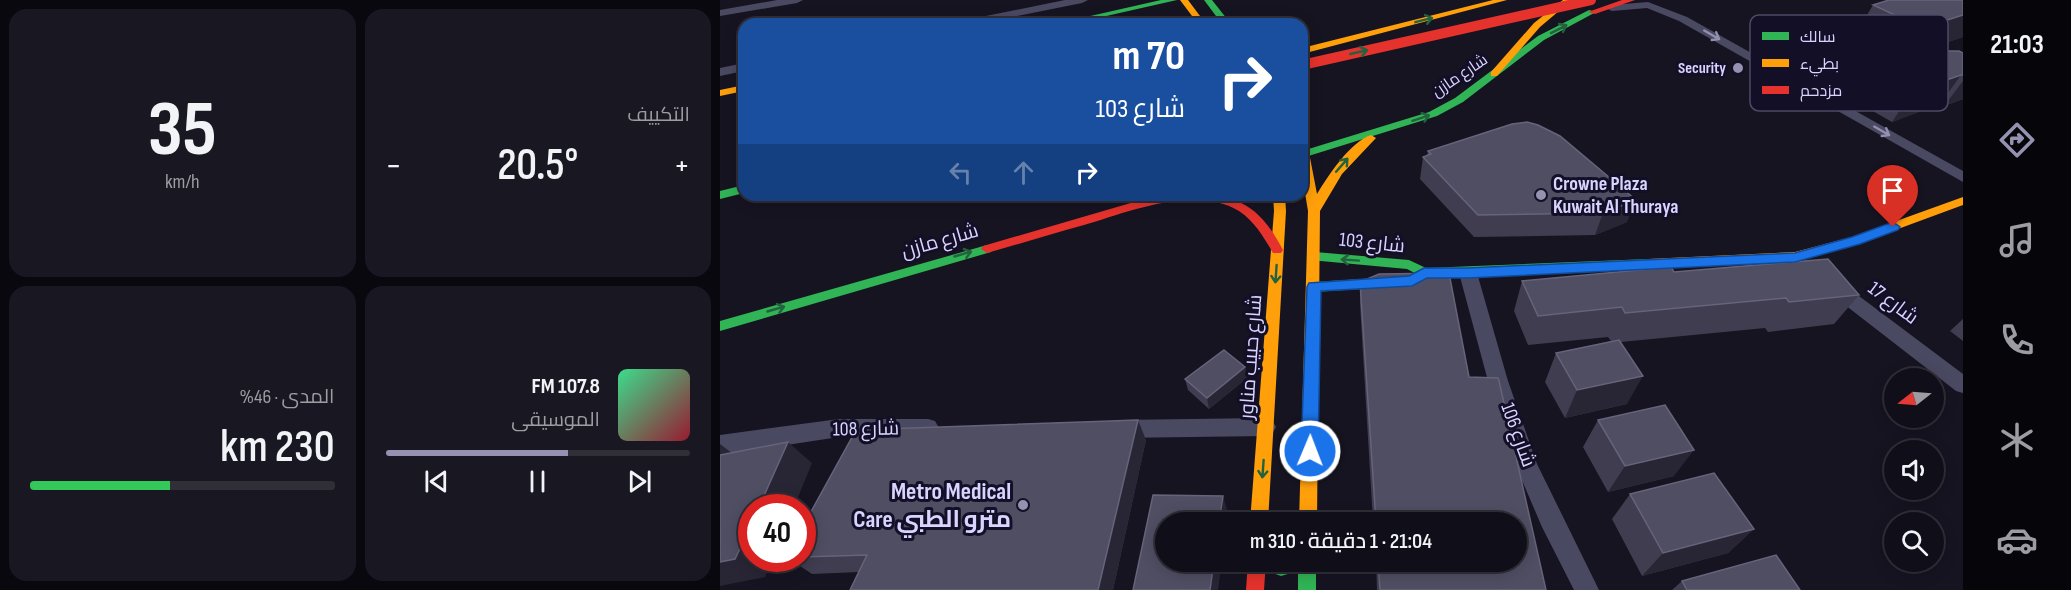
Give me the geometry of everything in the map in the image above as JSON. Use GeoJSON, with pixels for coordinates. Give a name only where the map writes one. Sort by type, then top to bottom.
{"type":"FeatureCollection","features":[{"type":"Feature","properties":{"kind":"main road"},"geometry":{"type":"LineString","coordinates":[[1112,13],[1138,0]]}},
{"type":"Feature","properties":{"kind":"main road"},"geometry":{"type":"LineString","coordinates":[[1088,18],[1173,0]]}},
{"type":"Feature","properties":{"kind":"main road"},"geometry":{"type":"LineString","coordinates":[[1184,0],[1198,18]]}},
{"type":"Feature","properties":{"kind":"main road"},"geometry":{"type":"LineString","coordinates":[[1208,0],[1222,18]]}},
{"type":"Feature","properties":{"kind":"main road"},"geometry":{"type":"LineString","coordinates":[[1308,49],[1503,0]]}},
{"type":"Feature","properties":{"kind":"main road"},"geometry":{"type":"LineString","coordinates":[[1494,74],[1550,11],[1569,0]]}},
{"type":"Feature","properties":{"kind":"main road"},"geometry":{"type":"LineString","coordinates":[[1308,64],[1631,0]]}},
{"type":"Feature","properties":{"kind":"main road","name":"شارع مازن"},"geometry":{"type":"LineString","coordinates":[[1308,150],[1384,130],[1433,114],[1459,100],[1541,38],[1592,6]]}},
{"type":"Feature","properties":{"kind":"main road"},"geometry":{"type":"LineString","coordinates":[[720,93],[738,89]]}},
{"type":"Feature","properties":{"kind":"main road"},"geometry":{"type":"LineString","coordinates":[[1314,211],[1325,186],[1341,164],[1384,130]]}},
{"type":"Feature","properties":{"kind":"main road"},"geometry":{"type":"LineString","coordinates":[[1308,178],[1314,211],[1308,512]]}},
{"type":"Feature","properties":{"kind":"main road"},"geometry":{"type":"LineString","coordinates":[[720,195],[738,190]]}},
{"type":"Feature","properties":{"kind":"main road","name":"شارع مازن"},"geometry":{"type":"LineString","coordinates":[[720,326],[1151,201]]}},
{"type":"Feature","properties":{"kind":"main road"},"geometry":{"type":"LineString","coordinates":[[1135,206],[1158,201]]}},
{"type":"Feature","properties":{"kind":"main road"},"geometry":{"type":"LineString","coordinates":[[1226,201],[1251,212],[1268,229],[1277,250]]}},
{"type":"Feature","properties":{"kind":"main road","name":"شارع حبيب مناور"},"geometry":{"type":"LineString","coordinates":[[1260,512],[1279,201]]}},
{"type":"Feature","properties":{"kind":"main road","name":"شارع 103"},"geometry":{"type":"LineString","coordinates":[[1314,257],[1409,265],[1424,273],[1468,273],[1795,257],[1856,240],[1963,201]]}},
{"type":"Feature","properties":{"kind":"main road","name":"شارع 103"},"geometry":{"type":"LineString","coordinates":[[1314,287],[1412,281],[1424,273]]}},
{"type":"Feature","properties":{"kind":"main road"},"geometry":{"type":"LineString","coordinates":[[1255,590],[1256,572]]}},
{"type":"Feature","properties":{"kind":"main road"},"geometry":{"type":"LineString","coordinates":[[1307,572],[1307,590]]}},
{"type":"Feature","properties":{"kind":"street"},"geometry":{"type":"LineString","coordinates":[[720,13],[797,0]]}},
{"type":"Feature","properties":{"kind":"street"},"geometry":{"type":"LineString","coordinates":[[991,18],[1082,0]]}},
{"type":"Feature","properties":{"kind":"street"},"geometry":{"type":"LineString","coordinates":[[1592,6],[1648,4],[1683,19],[1750,57]]}},
{"type":"Feature","properties":{"kind":"street"},"geometry":{"type":"LineString","coordinates":[[720,72],[738,68]]}},
{"type":"Feature","properties":{"kind":"street"},"geometry":{"type":"LineString","coordinates":[[1846,111],[1963,177]]}},
{"type":"Feature","properties":{"kind":"street","name":"شارع 17"},"geometry":{"type":"LineString","coordinates":[[1795,257],[1963,386]]}},
{"type":"Feature","properties":{"kind":"street","name":"شارع 106"},"geometry":{"type":"LineString","coordinates":[[1468,273],[1519,446],[1561,541],[1587,590]]}},
{"type":"Feature","properties":{"kind":"street"},"geometry":{"type":"LineString","coordinates":[[1094,429],[1265,427]]}},
{"type":"Feature","properties":{"kind":"street","name":"شارع 108"},"geometry":{"type":"LineString","coordinates":[[720,445],[839,428],[943,428]]}},
{"type":"Feature","properties":{"kind":"building"},"geometry":{"type":"Polygon","coordinates":[[[1889,0],[1963,0],[1963,15],[1948,20],[1948,15],[1895,15],[1873,5],[1889,0]]]}},
{"type":"Feature","properties":{"kind":"building"},"geometry":{"type":"Polygon","coordinates":[[[1948,51],[1963,53],[1963,75],[1948,80],[1948,51]]]}},
{"type":"Feature","properties":{"kind":"building"},"geometry":{"type":"Polygon","coordinates":[[[1527,122],[1560,136],[1636,200],[1603,213],[1478,215],[1423,157],[1431,154],[1428,151],[1512,124],[1527,122]]]}},
{"type":"Feature","properties":{"kind":"building"},"geometry":{"type":"Polygon","coordinates":[[[1828,259],[1859,295],[1789,302],[1786,298],[1625,313],[1622,307],[1538,316],[1522,281],[1671,267],[1674,272],[1828,259]]]}},
{"type":"Feature","properties":{"kind":"building"},"geometry":{"type":"Polygon","coordinates":[[[1449,273],[1469,377],[1498,378],[1499,381],[1546,590],[1380,590],[1379,572],[1527,572],[1527,512],[1375,512],[1360,282],[1379,274],[1449,273]]]}},
{"type":"Feature","properties":{"kind":"building"},"geometry":{"type":"Polygon","coordinates":[[[1619,340],[1643,376],[1577,390],[1556,353],[1619,340]]]}},
{"type":"Feature","properties":{"kind":"building"},"geometry":{"type":"Polygon","coordinates":[[[1224,350],[1245,367],[1207,398],[1185,379],[1224,350]]]}},
{"type":"Feature","properties":{"kind":"building"},"geometry":{"type":"Polygon","coordinates":[[[1665,405],[1694,450],[1625,466],[1598,420],[1665,405]]]}},
{"type":"Feature","properties":{"kind":"building"},"geometry":{"type":"Polygon","coordinates":[[[1138,420],[1098,590],[850,590],[867,555],[816,557],[816,503],[856,430],[1138,420]]]}},
{"type":"Feature","properties":{"kind":"building"},"geometry":{"type":"Polygon","coordinates":[[[788,442],[765,494],[738,494],[738,553],[735,559],[720,562],[720,455],[788,442]]]}},
{"type":"Feature","properties":{"kind":"building"},"geometry":{"type":"Polygon","coordinates":[[[1714,473],[1754,529],[1663,553],[1630,494],[1714,473]]]}},
{"type":"Feature","properties":{"kind":"building"},"geometry":{"type":"Polygon","coordinates":[[[1153,495],[1223,496],[1221,512],[1155,512],[1155,572],[1212,572],[1210,590],[1133,590],[1153,495]]]}},
{"type":"Feature","properties":{"kind":"building"},"geometry":{"type":"Polygon","coordinates":[[[1776,555],[1800,590],[1687,590],[1682,581],[1776,555]]]}},
{"type":"Feature","properties":{"kind":"traffic: fast"},"geometry":{"type":"LineString","coordinates":[[1088,18],[1173,0]]}},
{"type":"Feature","properties":{"kind":"traffic: fast"},"geometry":{"type":"LineString","coordinates":[[1208,0],[1222,18]]}},
{"type":"Feature","properties":{"kind":"traffic: fast"},"geometry":{"type":"LineString","coordinates":[[1308,153],[1433,114],[1459,100],[1541,38],[1592,12]]}},
{"type":"Feature","properties":{"kind":"traffic: fast"},"geometry":{"type":"LineString","coordinates":[[720,195],[738,190]]}},
{"type":"Feature","properties":{"kind":"traffic: fast"},"geometry":{"type":"LineString","coordinates":[[720,326],[987,249]]}},
{"type":"Feature","properties":{"kind":"traffic: fast"},"geometry":{"type":"LineString","coordinates":[[1315,257],[1409,265],[1424,273],[1648,264]]}},
{"type":"Feature","properties":{"kind":"traffic: fast"},"geometry":{"type":"LineString","coordinates":[[1314,287],[1393,282]]}},
{"type":"Feature","properties":{"kind":"traffic: fast"},"geometry":{"type":"LineString","coordinates":[[1307,572],[1307,590]]}},
{"type":"Feature","properties":{"kind":"traffic: slow"},"geometry":{"type":"LineString","coordinates":[[1184,0],[1198,18]]}},
{"type":"Feature","properties":{"kind":"traffic: slow"},"geometry":{"type":"LineString","coordinates":[[1308,49],[1503,0]]}},
{"type":"Feature","properties":{"kind":"traffic: slow"},"geometry":{"type":"LineString","coordinates":[[1494,74],[1537,25],[1568,0]]}},
{"type":"Feature","properties":{"kind":"traffic: slow"},"geometry":{"type":"LineString","coordinates":[[720,93],[738,89]]}},
{"type":"Feature","properties":{"kind":"traffic: slow"},"geometry":{"type":"LineString","coordinates":[[1314,211],[1338,171],[1371,138]]}},
{"type":"Feature","properties":{"kind":"traffic: slow"},"geometry":{"type":"LineString","coordinates":[[1308,176],[1314,211],[1308,512]]}},
{"type":"Feature","properties":{"kind":"traffic: slow"},"geometry":{"type":"LineString","coordinates":[[1260,512],[1279,201]]}},
{"type":"Feature","properties":{"kind":"traffic: slow"},"geometry":{"type":"LineString","coordinates":[[1648,264],[1795,257],[1856,240],[1963,201]]}},
{"type":"Feature","properties":{"kind":"traffic: jam"},"geometry":{"type":"LineString","coordinates":[[1308,64],[1591,0]]}},
{"type":"Feature","properties":{"kind":"traffic: jam"},"geometry":{"type":"LineString","coordinates":[[1592,12],[1631,0]]}},
{"type":"Feature","properties":{"kind":"traffic: jam"},"geometry":{"type":"LineString","coordinates":[[987,249],[1151,201]]}},
{"type":"Feature","properties":{"kind":"traffic: jam"},"geometry":{"type":"LineString","coordinates":[[1226,201],[1241,207],[1256,218],[1277,250]]}},
{"type":"Feature","properties":{"kind":"traffic: jam"},"geometry":{"type":"LineString","coordinates":[[1255,590],[1256,572]]}},
{"type":"Feature","properties":{"kind":"place","name":"Security"},"geometry":{"type":"Point","coordinates":[1738,68]}},
{"type":"Feature","properties":{"kind":"place","name":"Crowne Plaza Kuwait Al Thuraya"},"geometry":{"type":"Point","coordinates":[1541,195]}},
{"type":"Feature","properties":{"kind":"place","name":"Metro Medical Care مترو الطبي"},"geometry":{"type":"Point","coordinates":[1023,505]}},
{"type":"Feature","properties":{"kind":"route"},"geometry":{"type":"LineString","coordinates":[[1310,451],[1314,287],[1412,281],[1424,273],[1468,273],[1795,257],[1893,227]]}}]}
